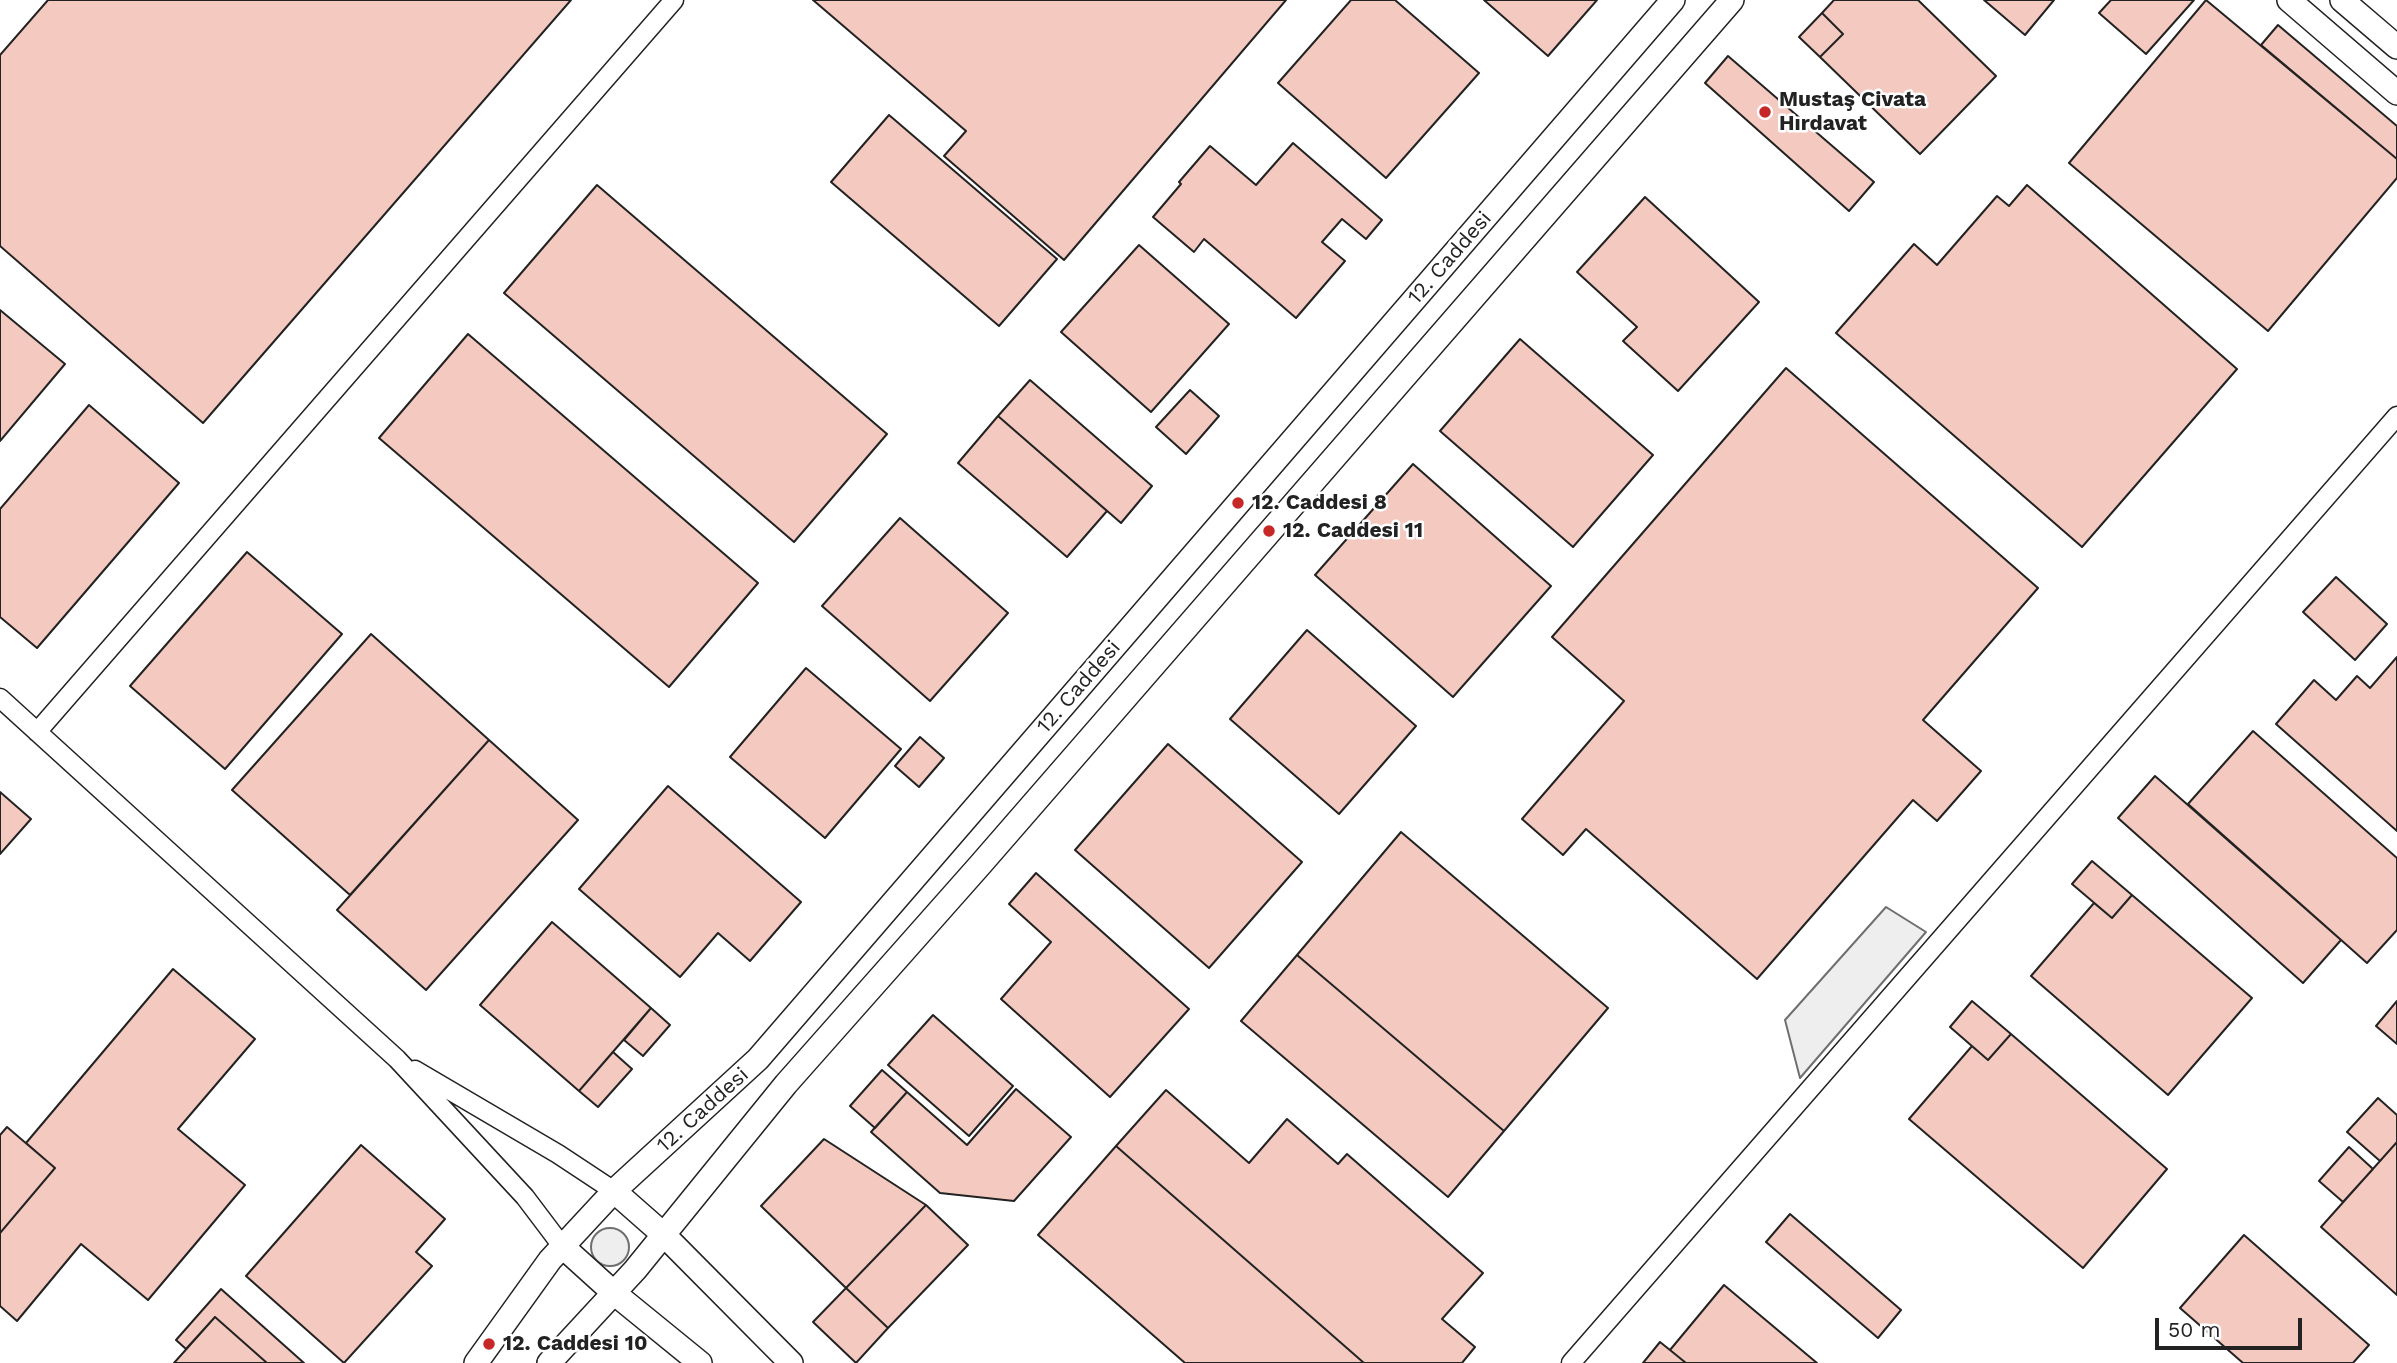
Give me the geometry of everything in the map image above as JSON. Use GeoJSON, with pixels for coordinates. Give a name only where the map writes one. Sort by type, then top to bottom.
{"type":"FeatureCollection","features":[{"type":"Feature","properties":{"kind":"street"},"geometry":{"type":"LineString","coordinates":[[37,732],[674,0]]}},
{"type":"Feature","properties":{"kind":"street","name":"12. Caddesi"},"geometry":{"type":"LineString","coordinates":[[476,1363],[550,1260],[614,1191],[758,1059],[1674,0]]}},
{"type":"Feature","properties":{"kind":"street","name":"12. Caddesi"},"geometry":{"type":"LineString","coordinates":[[550,1363],[664,1235],[786,1084],[1732,0]]}},
{"type":"Feature","properties":{"kind":"street"},"geometry":{"type":"LineString","coordinates":[[2289,0],[2397,93]]}},
{"type":"Feature","properties":{"kind":"street"},"geometry":{"type":"LineString","coordinates":[[2342,0],[2397,47]]}},
{"type":"Feature","properties":{"kind":"street"},"geometry":{"type":"LineString","coordinates":[[1571,1363],[2397,416]]}},
{"type":"Feature","properties":{"kind":"street"},"geometry":{"type":"LineString","coordinates":[[0,698],[397,1059],[525,1197],[562,1247],[700,1363]]}},
{"type":"Feature","properties":{"kind":"street"},"geometry":{"type":"LineString","coordinates":[[397,1059],[558,1154],[614,1191],[664,1235],[791,1363]]}},
{"type":"Feature","properties":{"kind":"shaded area"},"geometry":{"type":"Polygon","coordinates":[[[1886,907],[1926,932],[1800,1078],[1785,1020],[1886,907]]]}},
{"type":"Feature","properties":{"kind":"shaded area"},"geometry":{"type":"Polygon","coordinates":[[[610,1228],[624,1233],[629,1247],[624,1261],[610,1266],[596,1261],[591,1247],[596,1233],[610,1228]]]}},
{"type":"Feature","properties":{"kind":"building"},"geometry":{"type":"Polygon","coordinates":[[[48,0],[571,0],[203,423],[0,246],[0,55],[48,0]]]}},
{"type":"Feature","properties":{"kind":"building"},"geometry":{"type":"Polygon","coordinates":[[[813,0],[1286,0],[1064,260],[944,156],[966,131],[813,0]]]}},
{"type":"Feature","properties":{"kind":"building"},"geometry":{"type":"Polygon","coordinates":[[[1351,0],[1395,0],[1479,73],[1386,178],[1278,83],[1351,0]]]}},
{"type":"Feature","properties":{"kind":"building"},"geometry":{"type":"Polygon","coordinates":[[[1484,0],[1597,0],[1548,56],[1484,0]]]}},
{"type":"Feature","properties":{"kind":"building"},"geometry":{"type":"Polygon","coordinates":[[[1834,0],[1918,0],[1996,76],[1920,154],[1820,57],[1843,34],[1822,13],[1834,0]]]}},
{"type":"Feature","properties":{"kind":"building"},"geometry":{"type":"Polygon","coordinates":[[[1984,0],[2054,0],[2025,35],[1984,0]]]}},
{"type":"Feature","properties":{"kind":"building"},"geometry":{"type":"Polygon","coordinates":[[[2111,0],[2194,0],[2146,54],[2099,13],[2111,0]]]}},
{"type":"Feature","properties":{"kind":"building"},"geometry":{"type":"Polygon","coordinates":[[[2206,0],[2397,159],[2397,178],[2268,331],[2069,163],[2206,0]]]}},
{"type":"Feature","properties":{"kind":"building"},"geometry":{"type":"Polygon","coordinates":[[[1822,13],[1843,34],[1820,57],[1799,37],[1822,13]]]}},
{"type":"Feature","properties":{"kind":"building"},"geometry":{"type":"Polygon","coordinates":[[[2278,25],[2397,126],[2397,159],[2261,45],[2278,25]]]}},
{"type":"Feature","properties":{"kind":"building","name":"Mustaş Civata Hırdavat"},"geometry":{"type":"Polygon","coordinates":[[[1728,56],[1874,182],[1849,211],[1705,83],[1728,56]]]}},
{"type":"Feature","properties":{"kind":"building"},"geometry":{"type":"Polygon","coordinates":[[[889,115],[1057,259],[999,326],[831,182],[889,115]]]}},
{"type":"Feature","properties":{"kind":"building"},"geometry":{"type":"Polygon","coordinates":[[[1293,143],[1382,220],[1366,239],[1342,219],[1322,242],[1345,261],[1296,318],[1204,239],[1194,252],[1153,217],[1210,146],[1256,185],[1293,143]]]}},
{"type":"Feature","properties":{"kind":"building"},"geometry":{"type":"Polygon","coordinates":[[[597,185],[887,434],[794,542],[504,293],[597,185]]]}},
{"type":"Feature","properties":{"kind":"building"},"geometry":{"type":"Polygon","coordinates":[[[2027,185],[2237,369],[2082,547],[1836,333],[1914,244],[1937,265],[1997,196],[2009,206],[2027,185]]]}},
{"type":"Feature","properties":{"kind":"building"},"geometry":{"type":"Polygon","coordinates":[[[1645,197],[1759,302],[1678,391],[1623,341],[1637,327],[1577,272],[1645,197]]]}},
{"type":"Feature","properties":{"kind":"building"},"geometry":{"type":"Polygon","coordinates":[[[1139,245],[1229,324],[1151,412],[1061,332],[1139,245]]]}},
{"type":"Feature","properties":{"kind":"building"},"geometry":{"type":"Polygon","coordinates":[[[0,310],[65,364],[0,441],[0,310]]]}},
{"type":"Feature","properties":{"kind":"building"},"geometry":{"type":"Polygon","coordinates":[[[468,334],[758,583],[669,687],[379,438],[468,334]]]}},
{"type":"Feature","properties":{"kind":"building"},"geometry":{"type":"Polygon","coordinates":[[[1520,339],[1653,455],[1573,547],[1440,431],[1520,339]]]}},
{"type":"Feature","properties":{"kind":"building"},"geometry":{"type":"Polygon","coordinates":[[[1786,368],[2038,588],[1923,720],[1981,771],[1937,821],[1913,800],[1757,979],[1586,829],[1563,855],[1522,819],[1624,701],[1552,637],[1786,368]]]}},
{"type":"Feature","properties":{"kind":"building"},"geometry":{"type":"Polygon","coordinates":[[[1030,380],[1152,486],[1121,523],[998,416],[1030,380]]]}},
{"type":"Feature","properties":{"kind":"building"},"geometry":{"type":"Polygon","coordinates":[[[1190,390],[1219,416],[1186,454],[1156,427],[1190,390]]]}},
{"type":"Feature","properties":{"kind":"building"},"geometry":{"type":"Polygon","coordinates":[[[89,405],[179,483],[37,648],[0,617],[0,509],[89,405]]]}},
{"type":"Feature","properties":{"kind":"building"},"geometry":{"type":"Polygon","coordinates":[[[998,416],[1107,511],[1067,557],[958,463],[998,416]]]}},
{"type":"Feature","properties":{"kind":"building"},"geometry":{"type":"Polygon","coordinates":[[[1413,464],[1551,586],[1453,697],[1315,575],[1413,464]]]}},
{"type":"Feature","properties":{"kind":"building"},"geometry":{"type":"Polygon","coordinates":[[[900,518],[1008,613],[930,701],[822,606],[900,518]]]}},
{"type":"Feature","properties":{"kind":"building"},"geometry":{"type":"Polygon","coordinates":[[[247,552],[342,634],[225,769],[130,686],[247,552]]]}},
{"type":"Feature","properties":{"kind":"building"},"geometry":{"type":"Polygon","coordinates":[[[2336,577],[2387,624],[2355,660],[2303,612],[2336,577]]]}},
{"type":"Feature","properties":{"kind":"building"},"geometry":{"type":"Polygon","coordinates":[[[1307,630],[1416,726],[1339,814],[1230,719],[1307,630]]]}},
{"type":"Feature","properties":{"kind":"building"},"geometry":{"type":"Polygon","coordinates":[[[371,634],[489,740],[350,895],[232,790],[371,634]]]}},
{"type":"Feature","properties":{"kind":"building"},"geometry":{"type":"Polygon","coordinates":[[[2397,657],[2397,831],[2276,724],[2314,680],[2336,700],[2357,676],[2370,688],[2397,657]]]}},
{"type":"Feature","properties":{"kind":"building"},"geometry":{"type":"Polygon","coordinates":[[[806,668],[901,749],[825,838],[730,757],[806,668]]]}},
{"type":"Feature","properties":{"kind":"building"},"geometry":{"type":"Polygon","coordinates":[[[2253,731],[2397,858],[2397,930],[2367,963],[2188,804],[2253,731]]]}},
{"type":"Feature","properties":{"kind":"building"},"geometry":{"type":"Polygon","coordinates":[[[920,737],[944,758],[919,787],[895,766],[920,737]]]}},
{"type":"Feature","properties":{"kind":"building"},"geometry":{"type":"Polygon","coordinates":[[[489,740],[578,820],[426,990],[337,910],[489,740]]]}},
{"type":"Feature","properties":{"kind":"building"},"geometry":{"type":"Polygon","coordinates":[[[1168,744],[1302,862],[1209,968],[1075,850],[1168,744]]]}},
{"type":"Feature","properties":{"kind":"building"},"geometry":{"type":"Polygon","coordinates":[[[2155,776],[2341,940],[2303,983],[2118,818],[2155,776]]]}},
{"type":"Feature","properties":{"kind":"building"},"geometry":{"type":"Polygon","coordinates":[[[668,786],[801,902],[750,961],[718,933],[680,977],[579,889],[668,786]]]}},
{"type":"Feature","properties":{"kind":"building"},"geometry":{"type":"Polygon","coordinates":[[[0,792],[31,819],[0,854],[0,792]]]}},
{"type":"Feature","properties":{"kind":"building"},"geometry":{"type":"Polygon","coordinates":[[[1401,832],[1608,1008],[1504,1131],[1297,955],[1401,832]]]}},
{"type":"Feature","properties":{"kind":"building"},"geometry":{"type":"Polygon","coordinates":[[[2092,861],[2132,895],[2112,918],[2072,884],[2092,861]]]}},
{"type":"Feature","properties":{"kind":"building"},"geometry":{"type":"Polygon","coordinates":[[[1036,873],[1189,1009],[1110,1097],[1001,999],[1051,942],[1009,904],[1036,873]]]}},
{"type":"Feature","properties":{"kind":"building"},"geometry":{"type":"Polygon","coordinates":[[[2132,895],[2252,998],[2168,1095],[2031,976],[2094,903],[2112,918],[2132,895]]]}},
{"type":"Feature","properties":{"kind":"building"},"geometry":{"type":"Polygon","coordinates":[[[552,922],[651,1008],[579,1091],[480,1005],[552,922]]]}},
{"type":"Feature","properties":{"kind":"building"},"geometry":{"type":"Polygon","coordinates":[[[1297,955],[1504,1131],[1448,1197],[1241,1021],[1297,955]]]}},
{"type":"Feature","properties":{"kind":"building"},"geometry":{"type":"Polygon","coordinates":[[[173,969],[255,1039],[178,1129],[245,1185],[148,1300],[81,1244],[17,1321],[0,1306],[0,1233],[55,1168],[26,1143],[173,969]]]}},
{"type":"Feature","properties":{"kind":"building"},"geometry":{"type":"Polygon","coordinates":[[[1972,1001],[2011,1034],[1988,1060],[1950,1027],[1972,1001]]]}},
{"type":"Feature","properties":{"kind":"building"},"geometry":{"type":"Polygon","coordinates":[[[2397,1001],[2397,1044],[2376,1026],[2397,1001]]]}},
{"type":"Feature","properties":{"kind":"building"},"geometry":{"type":"Polygon","coordinates":[[[651,1008],[670,1025],[643,1056],[624,1040],[651,1008]]]}},
{"type":"Feature","properties":{"kind":"building"},"geometry":{"type":"Polygon","coordinates":[[[933,1015],[1013,1086],[969,1136],[888,1065],[933,1015]]]}},
{"type":"Feature","properties":{"kind":"building"},"geometry":{"type":"Polygon","coordinates":[[[2011,1034],[2167,1169],[2083,1268],[1909,1119],[1972,1046],[1988,1060],[2011,1034]]]}},
{"type":"Feature","properties":{"kind":"building"},"geometry":{"type":"Polygon","coordinates":[[[613,1052],[632,1069],[598,1107],[579,1091],[613,1052]]]}},
{"type":"Feature","properties":{"kind":"building"},"geometry":{"type":"Polygon","coordinates":[[[882,1070],[907,1092],[875,1128],[850,1106],[882,1070]]]}},
{"type":"Feature","properties":{"kind":"building"},"geometry":{"type":"Polygon","coordinates":[[[1016,1089],[1071,1137],[1014,1201],[940,1193],[871,1132],[907,1092],[967,1145],[1016,1089]]]}},
{"type":"Feature","properties":{"kind":"building"},"geometry":{"type":"Polygon","coordinates":[[[1166,1090],[1249,1163],[1287,1119],[1338,1164],[1347,1154],[1483,1273],[1442,1319],[1475,1347],[1462,1363],[1364,1363],[1116,1146],[1166,1090]]]}},
{"type":"Feature","properties":{"kind":"building"},"geometry":{"type":"Polygon","coordinates":[[[2378,1098],[2397,1115],[2397,1142],[2380,1161],[2347,1132],[2378,1098]]]}},
{"type":"Feature","properties":{"kind":"building"},"geometry":{"type":"Polygon","coordinates":[[[7,1127],[55,1168],[0,1233],[0,1135],[7,1127]]]}},
{"type":"Feature","properties":{"kind":"building"},"geometry":{"type":"Polygon","coordinates":[[[824,1139],[926,1205],[846,1288],[761,1206],[824,1139]]]}},
{"type":"Feature","properties":{"kind":"building"},"geometry":{"type":"Polygon","coordinates":[[[2397,1142],[2397,1295],[2321,1227],[2397,1142]]]}},
{"type":"Feature","properties":{"kind":"building"},"geometry":{"type":"Polygon","coordinates":[[[361,1145],[445,1219],[416,1252],[432,1266],[344,1363],[246,1276],[361,1145]]]}},
{"type":"Feature","properties":{"kind":"building"},"geometry":{"type":"Polygon","coordinates":[[[1116,1146],[1364,1363],[1185,1363],[1038,1235],[1116,1146]]]}},
{"type":"Feature","properties":{"kind":"building"},"geometry":{"type":"Polygon","coordinates":[[[2349,1147],[2373,1169],[2343,1202],[2319,1181],[2349,1147]]]}},
{"type":"Feature","properties":{"kind":"building"},"geometry":{"type":"Polygon","coordinates":[[[926,1205],[968,1245],[888,1328],[846,1288],[926,1205]]]}},
{"type":"Feature","properties":{"kind":"building"},"geometry":{"type":"Polygon","coordinates":[[[1790,1214],[1901,1310],[1878,1338],[1766,1242],[1790,1214]]]}},
{"type":"Feature","properties":{"kind":"building"},"geometry":{"type":"Polygon","coordinates":[[[2244,1235],[2369,1345],[2353,1363],[2243,1363],[2180,1308],[2244,1235]]]}},
{"type":"Feature","properties":{"kind":"building"},"geometry":{"type":"Polygon","coordinates":[[[1724,1285],[1817,1363],[1686,1363],[1670,1350],[1724,1285]]]}},
{"type":"Feature","properties":{"kind":"building"},"geometry":{"type":"Polygon","coordinates":[[[846,1288],[888,1328],[856,1363],[813,1322],[846,1288]]]}},
{"type":"Feature","properties":{"kind":"building"},"geometry":{"type":"Polygon","coordinates":[[[221,1289],[304,1363],[267,1363],[215,1317],[186,1349],[176,1340],[221,1289]]]}},
{"type":"Feature","properties":{"kind":"building"},"geometry":{"type":"Polygon","coordinates":[[[215,1317],[267,1363],[174,1363],[215,1317]]]}},
{"type":"Feature","properties":{"kind":"building"},"geometry":{"type":"Polygon","coordinates":[[[1660,1342],[1670,1350],[1686,1363],[1643,1363],[1660,1342]]]}},
{"type":"Feature","properties":{"kind":"place","name":"Mustaş Civata Hırdavat"},"geometry":{"type":"Point","coordinates":[1765,112]}},
{"type":"Feature","properties":{"kind":"place","name":"12. Caddesi 8"},"geometry":{"type":"Point","coordinates":[1238,503]}},
{"type":"Feature","properties":{"kind":"place","name":"12. Caddesi 11"},"geometry":{"type":"Point","coordinates":[1269,531]}},
{"type":"Feature","properties":{"kind":"place","name":"12. Caddesi 10"},"geometry":{"type":"Point","coordinates":[489,1344]}}]}
